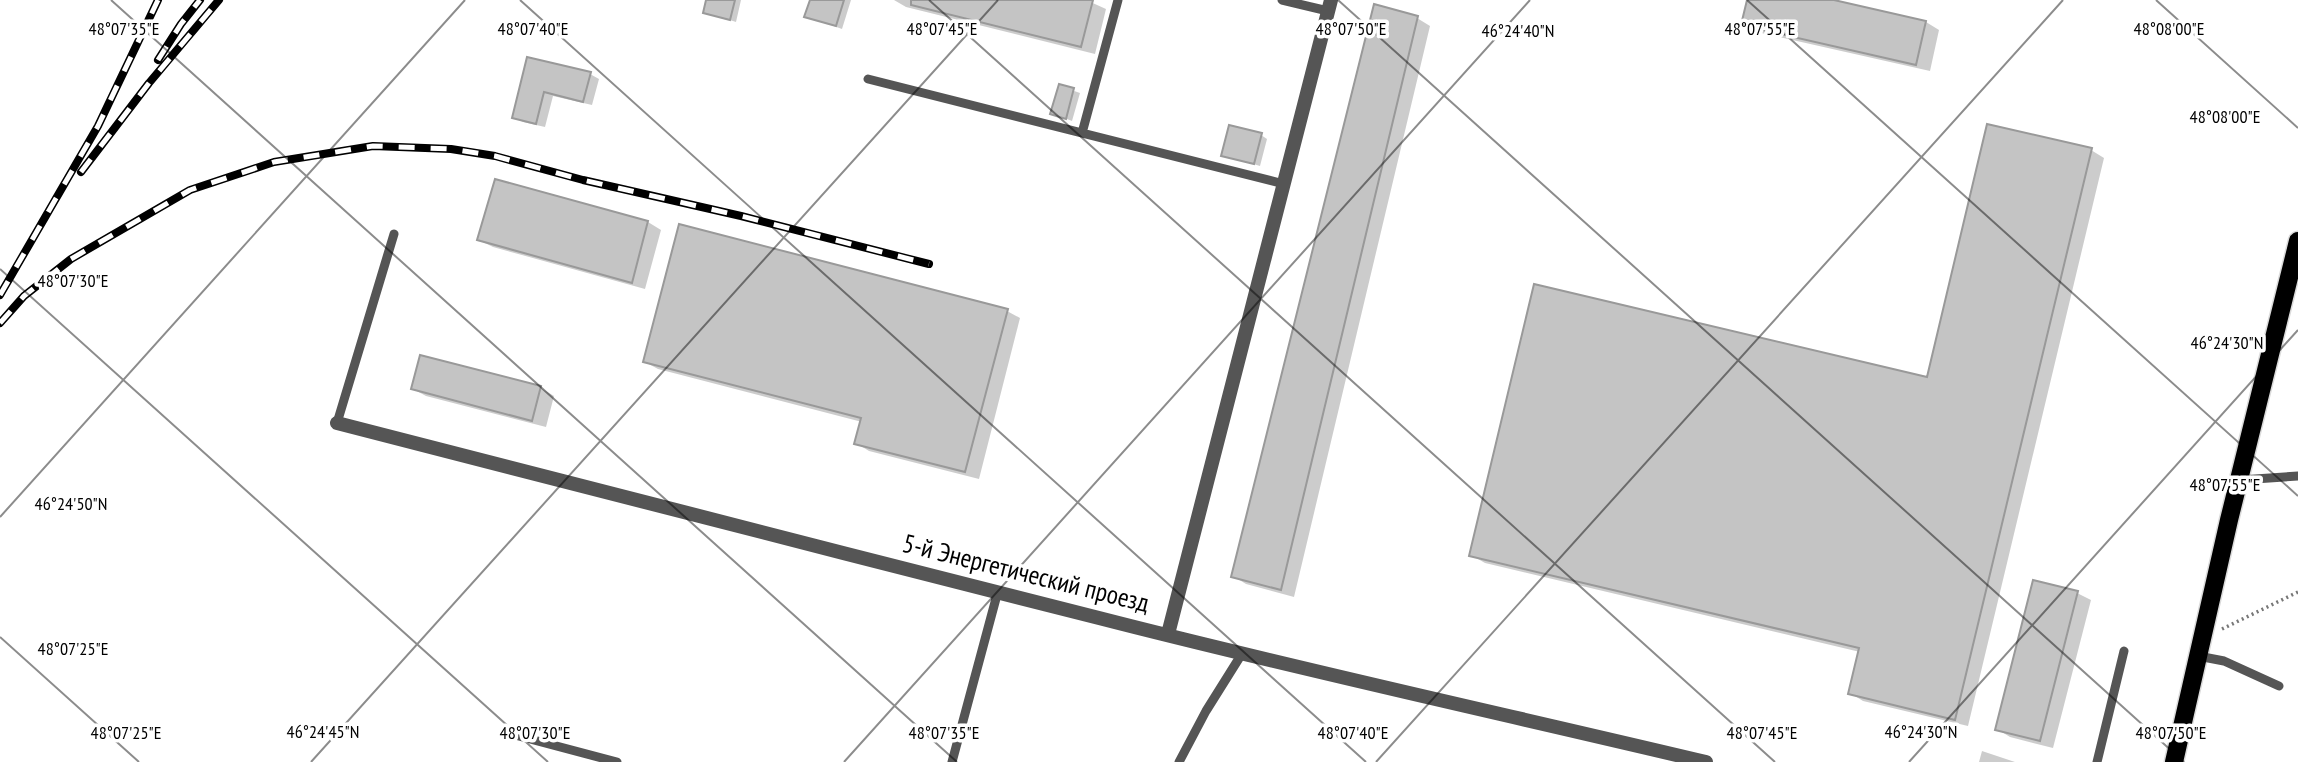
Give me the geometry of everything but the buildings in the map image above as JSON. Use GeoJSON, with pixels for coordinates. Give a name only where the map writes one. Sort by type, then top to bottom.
{"type":"FeatureCollection","features":[{"type":"Feature","properties":{"kind":"main road"},"geometry":{"type":"LineString","coordinates":[[2174,762],[2298,241]]}},
{"type":"Feature","properties":{"kind":"street"},"geometry":{"type":"LineString","coordinates":[[1168,634],[1329,5]]}},
{"type":"Feature","properties":{"kind":"street","name":"5-й Энергетический проезд"},"geometry":{"type":"LineString","coordinates":[[337,423],[1101,619],[1706,762]]}},
{"type":"Feature","properties":{"kind":"lane"},"geometry":{"type":"LineString","coordinates":[[1082,133],[1118,0]]}},
{"type":"Feature","properties":{"kind":"lane"},"geometry":{"type":"LineString","coordinates":[[1282,0],[1329,5]]}},
{"type":"Feature","properties":{"kind":"lane"},"geometry":{"type":"LineString","coordinates":[[868,79],[1284,184]]}},
{"type":"Feature","properties":{"kind":"lane"},"geometry":{"type":"LineString","coordinates":[[337,423],[394,234]]}},
{"type":"Feature","properties":{"kind":"lane"},"geometry":{"type":"LineString","coordinates":[[2240,480],[2298,475]]}},
{"type":"Feature","properties":{"kind":"lane"},"geometry":{"type":"LineString","coordinates":[[952,762],[998,591]]}},
{"type":"Feature","properties":{"kind":"lane"},"geometry":{"type":"LineString","coordinates":[[2200,648],[2279,686]]}},
{"type":"Feature","properties":{"kind":"lane"},"geometry":{"type":"LineString","coordinates":[[2097,762],[2124,651]]}},
{"type":"Feature","properties":{"kind":"lane"},"geometry":{"type":"LineString","coordinates":[[1179,762],[1206,711],[1243,652]]}},
{"type":"Feature","properties":{"kind":"lane"},"geometry":{"type":"LineString","coordinates":[[515,735],[617,762]]}},
{"type":"Feature","properties":{"kind":"path"},"geometry":{"type":"LineString","coordinates":[[2200,648],[2291,593],[2298,592]]}},
{"type":"Feature","properties":{"kind":"railway"},"geometry":{"type":"LineString","coordinates":[[0,295],[98,126],[158,0]]}},
{"type":"Feature","properties":{"kind":"railway"},"geometry":{"type":"LineString","coordinates":[[158,60],[200,0]]}},
{"type":"Feature","properties":{"kind":"railway"},"geometry":{"type":"LineString","coordinates":[[81,172],[149,83],[219,0]]}},
{"type":"Feature","properties":{"kind":"railway"},"geometry":{"type":"LineString","coordinates":[[0,323],[24,296],[71,259],[190,190],[274,162],[373,146],[451,149],[495,156],[929,264]]}}]}
